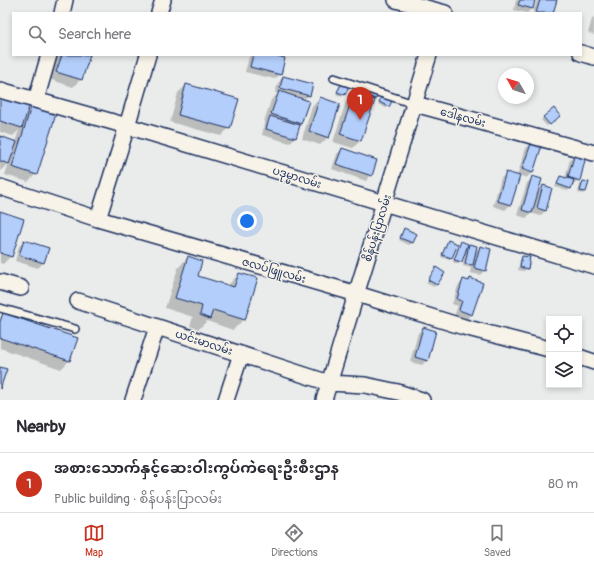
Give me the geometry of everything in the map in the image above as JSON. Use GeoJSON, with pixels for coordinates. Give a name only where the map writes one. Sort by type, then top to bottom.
{"type":"FeatureCollection","features":[{"type":"Feature","properties":{"kind":"street"},"geometry":{"type":"LineString","coordinates":[[62,12],[65,0]]}},
{"type":"Feature","properties":{"kind":"street"},"geometry":{"type":"LineString","coordinates":[[159,12],[163,0]]}},
{"type":"Feature","properties":{"kind":"street"},"geometry":{"type":"LineString","coordinates":[[396,0],[443,9]]}},
{"type":"Feature","properties":{"kind":"street"},"geometry":{"type":"LineString","coordinates":[[582,53],[594,57]]}},
{"type":"Feature","properties":{"kind":"street"},"geometry":{"type":"LineString","coordinates":[[36,100],[49,56]]}},
{"type":"Feature","properties":{"kind":"street"},"geometry":{"type":"LineString","coordinates":[[98,219],[148,56]]}},
{"type":"Feature","properties":{"kind":"street","name":"စိန်ပန်းပြာလမ်း"},"geometry":{"type":"LineString","coordinates":[[324,400],[429,56]]}},
{"type":"Feature","properties":{"kind":"street","name":"ပဒုမ္မာလမ်း"},"geometry":{"type":"LineString","coordinates":[[0,90],[127,126],[594,266]]}},
{"type":"Feature","properties":{"kind":"street","name":"ဒေါနလမ်း"},"geometry":{"type":"LineString","coordinates":[[415,104],[594,153]]}},
{"type":"Feature","properties":{"kind":"street","name":"ဇလပ်ဖြူလမ်း"},"geometry":{"type":"LineString","coordinates":[[0,187],[98,219],[357,294],[464,327],[546,348]]}},
{"type":"Feature","properties":{"kind":"street"},"geometry":{"type":"LineString","coordinates":[[0,282],[21,288]]}},
{"type":"Feature","properties":{"kind":"street","name":"ယင်းမာလမ်း"},"geometry":{"type":"LineString","coordinates":[[78,301],[329,383],[365,385],[398,392],[422,400]]}},
{"type":"Feature","properties":{"kind":"street"},"geometry":{"type":"LineString","coordinates":[[133,400],[157,327]]}},
{"type":"Feature","properties":{"kind":"street"},"geometry":{"type":"LineString","coordinates":[[226,400],[241,354]]}},
{"type":"Feature","properties":{"kind":"street"},"geometry":{"type":"LineString","coordinates":[[582,358],[594,362]]}},
{"type":"Feature","properties":{"kind":"lane","name":"ဒေါနလမ်း"},"geometry":{"type":"LineString","coordinates":[[334,78],[415,104]]}},
{"type":"Feature","properties":{"kind":"lane"},"geometry":{"type":"LineString","coordinates":[[0,308],[75,329]]}},
{"type":"Feature","properties":{"kind":"building"},"geometry":{"type":"Polygon","coordinates":[[[520,0],[535,0],[533,9],[518,5],[520,0]]]}},
{"type":"Feature","properties":{"kind":"building"},"geometry":{"type":"Polygon","coordinates":[[[540,0],[557,0],[553,12],[536,12],[540,0]]]}},
{"type":"Feature","properties":{"kind":"building"},"geometry":{"type":"Polygon","coordinates":[[[62,56],[90,56],[82,80],[56,72],[62,56]]]}},
{"type":"Feature","properties":{"kind":"building"},"geometry":{"type":"Polygon","coordinates":[[[253,56],[278,56],[285,58],[281,75],[250,67],[253,56]]]}},
{"type":"Feature","properties":{"kind":"building"},"geometry":{"type":"Polygon","coordinates":[[[283,76],[313,84],[310,96],[280,88],[283,76]]]}},
{"type":"Feature","properties":{"kind":"building"},"geometry":{"type":"Polygon","coordinates":[[[342,83],[349,86],[345,95],[337,92],[342,83]]]}},
{"type":"Feature","properties":{"kind":"building"},"geometry":{"type":"Polygon","coordinates":[[[186,84],[239,99],[230,129],[178,115],[186,84]]]}},
{"type":"Feature","properties":{"kind":"building"},"geometry":{"type":"Polygon","coordinates":[[[366,89],[378,93],[376,99],[364,95],[366,89]]]}},
{"type":"Feature","properties":{"kind":"building"},"geometry":{"type":"Polygon","coordinates":[[[279,91],[309,101],[301,124],[271,114],[279,91]]]}},
{"type":"Feature","properties":{"kind":"building"},"geometry":{"type":"Polygon","coordinates":[[[354,93],[375,100],[361,141],[340,134],[354,93]]]}},
{"type":"Feature","properties":{"kind":"building"},"geometry":{"type":"Polygon","coordinates":[[[383,94],[393,99],[389,107],[379,102],[383,94]]]}},
{"type":"Feature","properties":{"kind":"building"},"geometry":{"type":"Polygon","coordinates":[[[0,95],[30,104],[22,128],[0,121],[0,95]]]}},
{"type":"Feature","properties":{"kind":"building"},"geometry":{"type":"Polygon","coordinates":[[[320,97],[340,104],[329,138],[309,131],[320,97]]]}},
{"type":"Feature","properties":{"kind":"building"},"geometry":{"type":"Polygon","coordinates":[[[31,107],[56,114],[37,175],[12,167],[31,107]]]}},
{"type":"Feature","properties":{"kind":"building"},"geometry":{"type":"Polygon","coordinates":[[[554,108],[560,116],[550,125],[543,117],[554,108]]]}},
{"type":"Feature","properties":{"kind":"building"},"geometry":{"type":"Polygon","coordinates":[[[270,116],[300,125],[296,138],[266,129],[270,116]]]}},
{"type":"Feature","properties":{"kind":"building"},"geometry":{"type":"Polygon","coordinates":[[[0,136],[17,142],[9,164],[0,161],[0,136]]]}},
{"type":"Feature","properties":{"kind":"building"},"geometry":{"type":"Polygon","coordinates":[[[532,141],[542,145],[533,173],[522,169],[532,141]]]}},
{"type":"Feature","properties":{"kind":"building"},"geometry":{"type":"Polygon","coordinates":[[[342,148],[377,160],[372,176],[336,164],[342,148]]]}},
{"type":"Feature","properties":{"kind":"building"},"geometry":{"type":"Polygon","coordinates":[[[575,153],[586,156],[580,181],[568,177],[575,153]]]}},
{"type":"Feature","properties":{"kind":"building"},"geometry":{"type":"Polygon","coordinates":[[[506,172],[520,176],[511,205],[497,201],[506,172]]]}},
{"type":"Feature","properties":{"kind":"building"},"geometry":{"type":"Polygon","coordinates":[[[532,176],[542,179],[532,213],[522,210],[532,176]]]}},
{"type":"Feature","properties":{"kind":"building"},"geometry":{"type":"Polygon","coordinates":[[[560,176],[574,180],[571,189],[557,184],[560,176]]]}},
{"type":"Feature","properties":{"kind":"building"},"geometry":{"type":"Polygon","coordinates":[[[583,181],[589,182],[586,192],[580,191],[583,181]]]}},
{"type":"Feature","properties":{"kind":"building"},"geometry":{"type":"Polygon","coordinates":[[[543,185],[552,188],[546,211],[537,208],[543,185]]]}},
{"type":"Feature","properties":{"kind":"building"},"geometry":{"type":"Polygon","coordinates":[[[0,211],[24,219],[12,257],[0,253],[0,211]]]}},
{"type":"Feature","properties":{"kind":"building"},"geometry":{"type":"Polygon","coordinates":[[[404,228],[417,234],[413,243],[400,238],[404,228]]]}},
{"type":"Feature","properties":{"kind":"building"},"geometry":{"type":"Polygon","coordinates":[[[24,240],[49,248],[44,263],[19,255],[24,240]]]}},
{"type":"Feature","properties":{"kind":"building"},"geometry":{"type":"Polygon","coordinates":[[[448,240],[458,244],[452,258],[442,255],[448,240]]]}},
{"type":"Feature","properties":{"kind":"building"},"geometry":{"type":"Polygon","coordinates":[[[461,241],[468,244],[462,262],[454,260],[461,241]]]}},
{"type":"Feature","properties":{"kind":"building"},"geometry":{"type":"Polygon","coordinates":[[[469,244],[477,246],[473,265],[465,264],[469,244]]]}},
{"type":"Feature","properties":{"kind":"building"},"geometry":{"type":"Polygon","coordinates":[[[480,246],[491,249],[486,271],[474,268],[480,246]]]}},
{"type":"Feature","properties":{"kind":"building"},"geometry":{"type":"Polygon","coordinates":[[[188,256],[202,261],[198,276],[234,287],[239,273],[258,278],[245,320],[213,310],[210,319],[200,315],[202,306],[175,298],[188,256]]]}},
{"type":"Feature","properties":{"kind":"building"},"geometry":{"type":"Polygon","coordinates":[[[522,256],[530,257],[528,269],[520,267],[522,256]]]}},
{"type":"Feature","properties":{"kind":"building"},"geometry":{"type":"Polygon","coordinates":[[[436,267],[445,273],[437,285],[428,280],[436,267]]]}},
{"type":"Feature","properties":{"kind":"building"},"geometry":{"type":"Polygon","coordinates":[[[470,278],[483,283],[472,315],[459,310],[462,301],[457,299],[463,279],[469,281],[470,278]]]}},
{"type":"Feature","properties":{"kind":"building"},"geometry":{"type":"Polygon","coordinates":[[[3,313],[78,338],[70,361],[0,338],[0,322],[3,313]]]}},
{"type":"Feature","properties":{"kind":"building"},"geometry":{"type":"Polygon","coordinates":[[[423,327],[436,331],[428,361],[415,357],[423,327]]]}},
{"type":"Feature","properties":{"kind":"building"},"geometry":{"type":"Polygon","coordinates":[[[0,367],[7,369],[0,389],[0,367]]]}},
{"type":"Feature","properties":{"kind":"place","name":"အစားသောက်နှင့်ဆေးဝါးကွပ်ကဲရေးဦးစီးဌာန"},"geometry":{"type":"Point","coordinates":[360,120]}}]}
